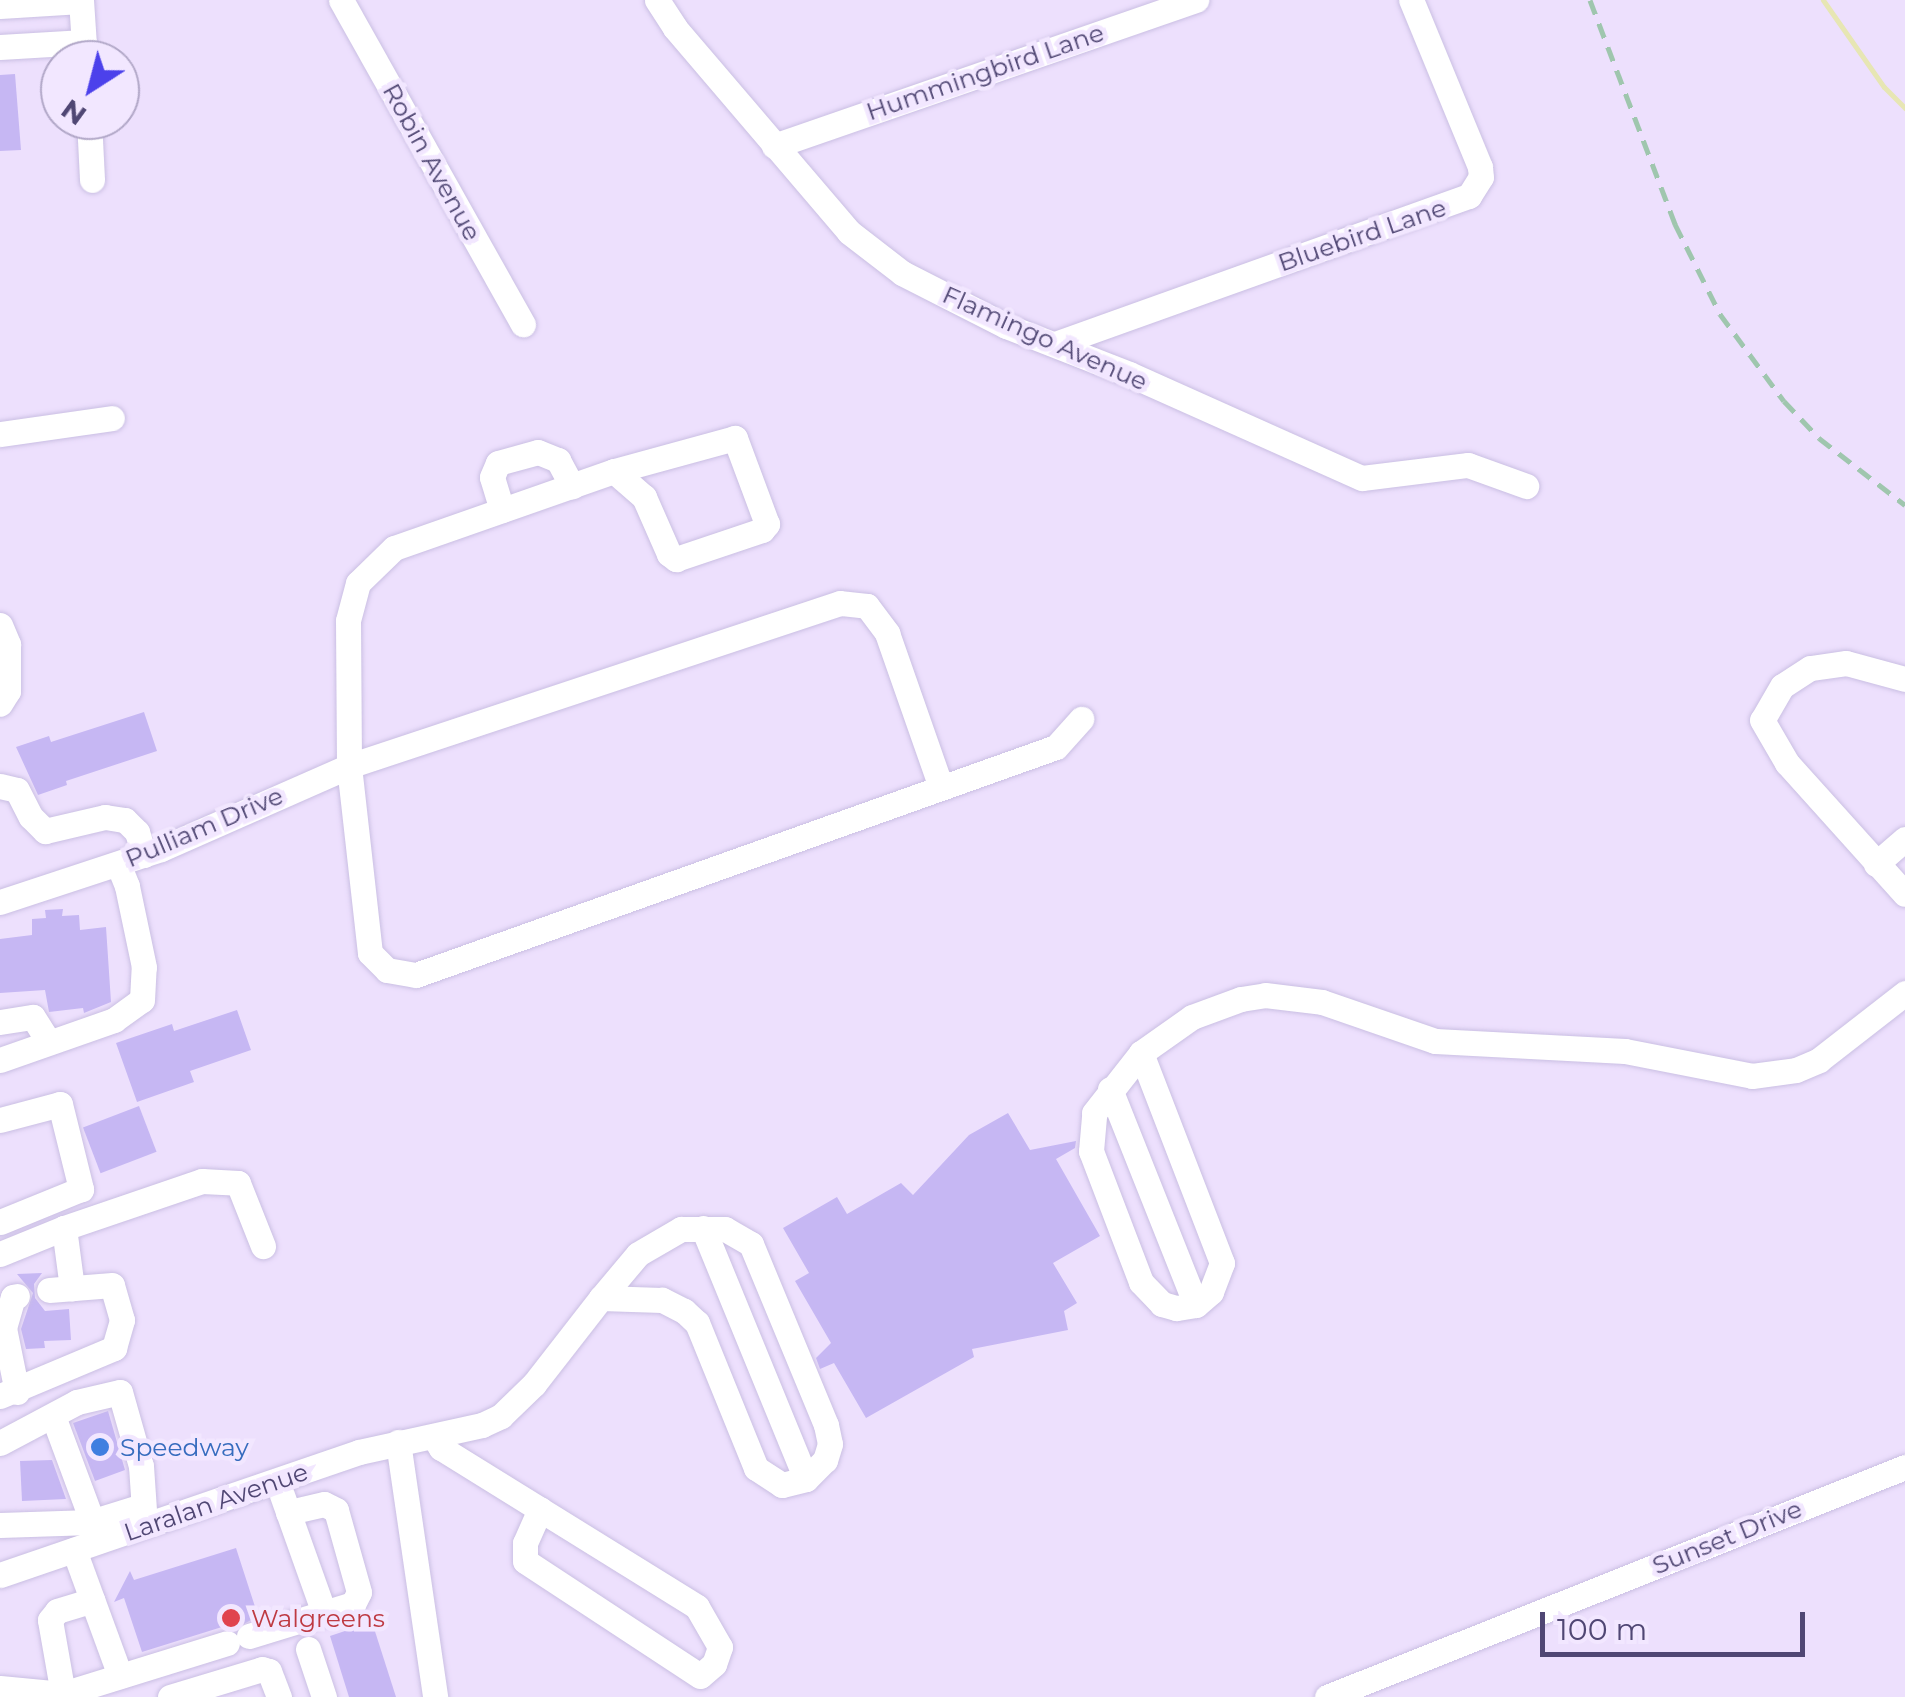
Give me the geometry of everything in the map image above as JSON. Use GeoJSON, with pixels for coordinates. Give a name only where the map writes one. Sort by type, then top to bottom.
{"type":"FeatureCollection","features":[{"type":"Feature","properties":{"kind":"street"},"geometry":{"type":"LineString","coordinates":[[0,6],[81,0],[83,40]]}},
{"type":"Feature","properties":{"kind":"street","name":"Robin Avenue"},"geometry":{"type":"LineString","coordinates":[[341,0],[523,324]]}},
{"type":"Feature","properties":{"kind":"street","name":"Flamingo Avenue"},"geometry":{"type":"LineString","coordinates":[[657,0],[774,146],[849,232],[877,257],[981,314],[1362,478],[1468,465],[1526,486]]}},
{"type":"Feature","properties":{"kind":"street","name":"Hummingbird Lane"},"geometry":{"type":"LineString","coordinates":[[774,146],[1196,0]]}},
{"type":"Feature","properties":{"kind":"street","name":"Bluebird Lane"},"geometry":{"type":"LineString","coordinates":[[1055,344],[1469,196],[1481,177],[1480,167],[1412,0]]}},
{"type":"Feature","properties":{"kind":"street"},"geometry":{"type":"LineString","coordinates":[[0,47],[40,49]]}},
{"type":"Feature","properties":{"kind":"street"},"geometry":{"type":"LineString","coordinates":[[89,140],[92,180]]}},
{"type":"Feature","properties":{"kind":"street"},"geometry":{"type":"LineString","coordinates":[[0,434],[112,418]]}},
{"type":"Feature","properties":{"kind":"street"},"geometry":{"type":"LineString","coordinates":[[614,472],[644,497],[669,554],[676,559],[762,530],[767,524],[735,438],[614,472],[394,548],[358,583],[348,621],[349,766],[370,953],[387,970],[416,975],[1056,747],[1081,718]]}},
{"type":"Feature","properties":{"kind":"street"},"geometry":{"type":"LineString","coordinates":[[502,510],[492,477],[498,463],[538,452],[558,460],[572,486]]}},
{"type":"Feature","properties":{"kind":"street","name":"Pulliam Drive"},"geometry":{"type":"LineString","coordinates":[[0,902],[144,855],[349,766],[840,603],[867,606],[887,633],[941,787]]}},
{"type":"Feature","properties":{"kind":"street"},"geometry":{"type":"LineString","coordinates":[[0,625],[8,644],[8,690],[0,704]]}},
{"type":"Feature","properties":{"kind":"street"},"geometry":{"type":"LineString","coordinates":[[1905,680],[1846,663],[1810,668],[1771,698],[1762,727],[1787,763],[1905,894]]}},
{"type":"Feature","properties":{"kind":"street"},"geometry":{"type":"LineString","coordinates":[[0,786],[17,790],[31,817],[45,831],[105,817],[125,820],[137,832],[144,855]]}},
{"type":"Feature","properties":{"kind":"street"},"geometry":{"type":"LineString","coordinates":[[1876,864],[1905,839]]}},
{"type":"Feature","properties":{"kind":"street"},"geometry":{"type":"LineString","coordinates":[[0,1060],[114,1020],[142,1000],[144,967],[128,886],[118,864]]}},
{"type":"Feature","properties":{"kind":"street"},"geometry":{"type":"LineString","coordinates":[[1141,1053],[1222,1263],[1212,1292],[1196,1305],[1176,1308],[1151,1296],[1119,1227],[1091,1151],[1094,1113],[1110,1090],[1141,1053],[1192,1017],[1241,999],[1265,996],[1322,1002],[1434,1041],[1625,1051],[1752,1076],[1796,1070],[1818,1060],[1905,993]]}},
{"type":"Feature","properties":{"kind":"street"},"geometry":{"type":"LineString","coordinates":[[0,1022],[33,1017],[48,1041]]}},
{"type":"Feature","properties":{"kind":"street"},"geometry":{"type":"LineString","coordinates":[[1110,1090],[1196,1305]]}},
{"type":"Feature","properties":{"kind":"street"},"geometry":{"type":"LineString","coordinates":[[0,1120],[60,1104],[81,1190],[0,1222]]}},
{"type":"Feature","properties":{"kind":"street"},"geometry":{"type":"LineString","coordinates":[[0,1254],[202,1181],[238,1183],[263,1246]]}},
{"type":"Feature","properties":{"kind":"street"},"geometry":{"type":"LineString","coordinates":[[18,1296],[13,1297],[4,1328],[9,1394],[109,1350],[122,1320],[112,1285],[60,1289],[64,1228]]}},
{"type":"Feature","properties":{"kind":"street"},"geometry":{"type":"LineString","coordinates":[[702,1228],[806,1479]]}},
{"type":"Feature","properties":{"kind":"street"},"geometry":{"type":"LineString","coordinates":[[600,1298],[662,1300],[684,1311],[698,1323],[756,1468],[782,1485],[817,1472],[830,1444],[821,1408],[774,1292],[751,1244],[741,1234],[702,1228]]}},
{"type":"Feature","properties":{"kind":"street","name":"Laralan Avenue"},"geometry":{"type":"LineString","coordinates":[[0,1575],[74,1550],[95,1532],[144,1516],[277,1482],[398,1442],[463,1432],[501,1416],[534,1384],[638,1254],[680,1230],[702,1228]]}},
{"type":"Feature","properties":{"kind":"street"},"geometry":{"type":"LineString","coordinates":[[0,1443],[77,1402],[120,1392],[141,1466],[144,1516]]}},
{"type":"Feature","properties":{"kind":"street"},"geometry":{"type":"LineString","coordinates":[[0,1525],[95,1532],[53,1416]]}},
{"type":"Feature","properties":{"kind":"street"},"geometry":{"type":"LineString","coordinates":[[434,1437],[441,1448],[540,1509],[698,1607],[720,1647],[714,1664],[700,1676],[525,1561],[525,1544],[540,1509]]}},
{"type":"Feature","properties":{"kind":"street"},"geometry":{"type":"LineString","coordinates":[[398,1442],[435,1697]]}},
{"type":"Feature","properties":{"kind":"street","name":"Sunset Drive"},"geometry":{"type":"LineString","coordinates":[[1327,1697],[1905,1467]]}},
{"type":"Feature","properties":{"kind":"street"},"geometry":{"type":"LineString","coordinates":[[277,1482],[324,1613]]}},
{"type":"Feature","properties":{"kind":"street"},"geometry":{"type":"LineString","coordinates":[[0,1688],[58,1695],[352,1604],[359,1592],[338,1514],[324,1504],[288,1512]]}},
{"type":"Feature","properties":{"kind":"street"},"geometry":{"type":"LineString","coordinates":[[74,1550],[120,1676]]}},
{"type":"Feature","properties":{"kind":"street"},"geometry":{"type":"LineString","coordinates":[[58,1695],[50,1620],[57,1611],[92,1600]]}},
{"type":"Feature","properties":{"kind":"street"},"geometry":{"type":"LineString","coordinates":[[308,1649],[324,1697]]}},
{"type":"Feature","properties":{"kind":"street"},"geometry":{"type":"LineString","coordinates":[[170,1697],[262,1669],[269,1671],[279,1697]]}},
{"type":"Feature","properties":{"kind":"building"},"geometry":{"type":"Polygon","coordinates":[[[15,74],[21,150],[0,151],[0,75],[15,74]]]}},
{"type":"Feature","properties":{"kind":"building"},"geometry":{"type":"Polygon","coordinates":[[[144,712],[157,751],[66,781],[67,785],[38,795],[16,747],[49,736],[51,742],[144,712]]]}},
{"type":"Feature","properties":{"kind":"building"},"geometry":{"type":"Polygon","coordinates":[[[63,909],[62,916],[79,915],[80,930],[106,927],[111,1002],[84,1013],[83,1008],[49,1012],[45,990],[0,993],[0,939],[32,935],[32,919],[46,918],[45,910],[63,909]]]}},
{"type":"Feature","properties":{"kind":"building"},"geometry":{"type":"Polygon","coordinates":[[[237,1010],[251,1050],[190,1071],[194,1082],[137,1102],[116,1043],[172,1024],[174,1031],[237,1010]]]}},
{"type":"Feature","properties":{"kind":"building"},"geometry":{"type":"Polygon","coordinates":[[[139,1106],[157,1152],[101,1173],[83,1128],[139,1106]]]}},
{"type":"Feature","properties":{"kind":"building"},"geometry":{"type":"Polygon","coordinates":[[[1008,1113],[1030,1150],[1076,1141],[1075,1148],[1056,1159],[1100,1236],[1053,1263],[1077,1303],[1064,1311],[1068,1330],[972,1349],[974,1357],[866,1418],[834,1363],[820,1369],[816,1358],[831,1343],[795,1281],[809,1273],[783,1228],[837,1197],[847,1214],[901,1183],[913,1195],[969,1135],[1008,1113]]]}},
{"type":"Feature","properties":{"kind":"building"},"geometry":{"type":"Polygon","coordinates":[[[42,1273],[34,1284],[35,1298],[45,1311],[69,1309],[71,1340],[44,1341],[45,1348],[26,1349],[21,1329],[33,1293],[17,1274],[42,1273]]]}},
{"type":"Feature","properties":{"kind":"building"},"geometry":{"type":"Polygon","coordinates":[[[108,1411],[125,1470],[95,1481],[73,1423],[108,1411]]]}},
{"type":"Feature","properties":{"kind":"building"},"geometry":{"type":"Polygon","coordinates":[[[52,1460],[66,1499],[22,1501],[20,1461],[52,1460]]]}},
{"type":"Feature","properties":{"kind":"building","name":"Walgreens"},"geometry":{"type":"Polygon","coordinates":[[[236,1548],[258,1616],[235,1629],[222,1627],[142,1652],[124,1598],[114,1602],[130,1571],[134,1580],[236,1548]]]}},
{"type":"Feature","properties":{"kind":"building"},"geometry":{"type":"Polygon","coordinates":[[[372,1622],[396,1697],[349,1697],[330,1636],[372,1622]]]}},
{"type":"Feature","properties":{"kind":"waterway"},"geometry":{"type":"LineString","coordinates":[[1823,0],[1884,87],[1905,108]]}},
{"type":"Feature","properties":{"kind":"railway"},"geometry":{"type":"LineString","coordinates":[[1590,0],[1675,224],[1720,314],[1784,401],[1819,438],[1905,505]]}},
{"type":"Feature","properties":{"kind":"place","name":"Speedway"},"geometry":{"type":"Point","coordinates":[100,1447]}},
{"type":"Feature","properties":{"kind":"place","name":"Walgreens"},"geometry":{"type":"Point","coordinates":[231,1618]}}]}
